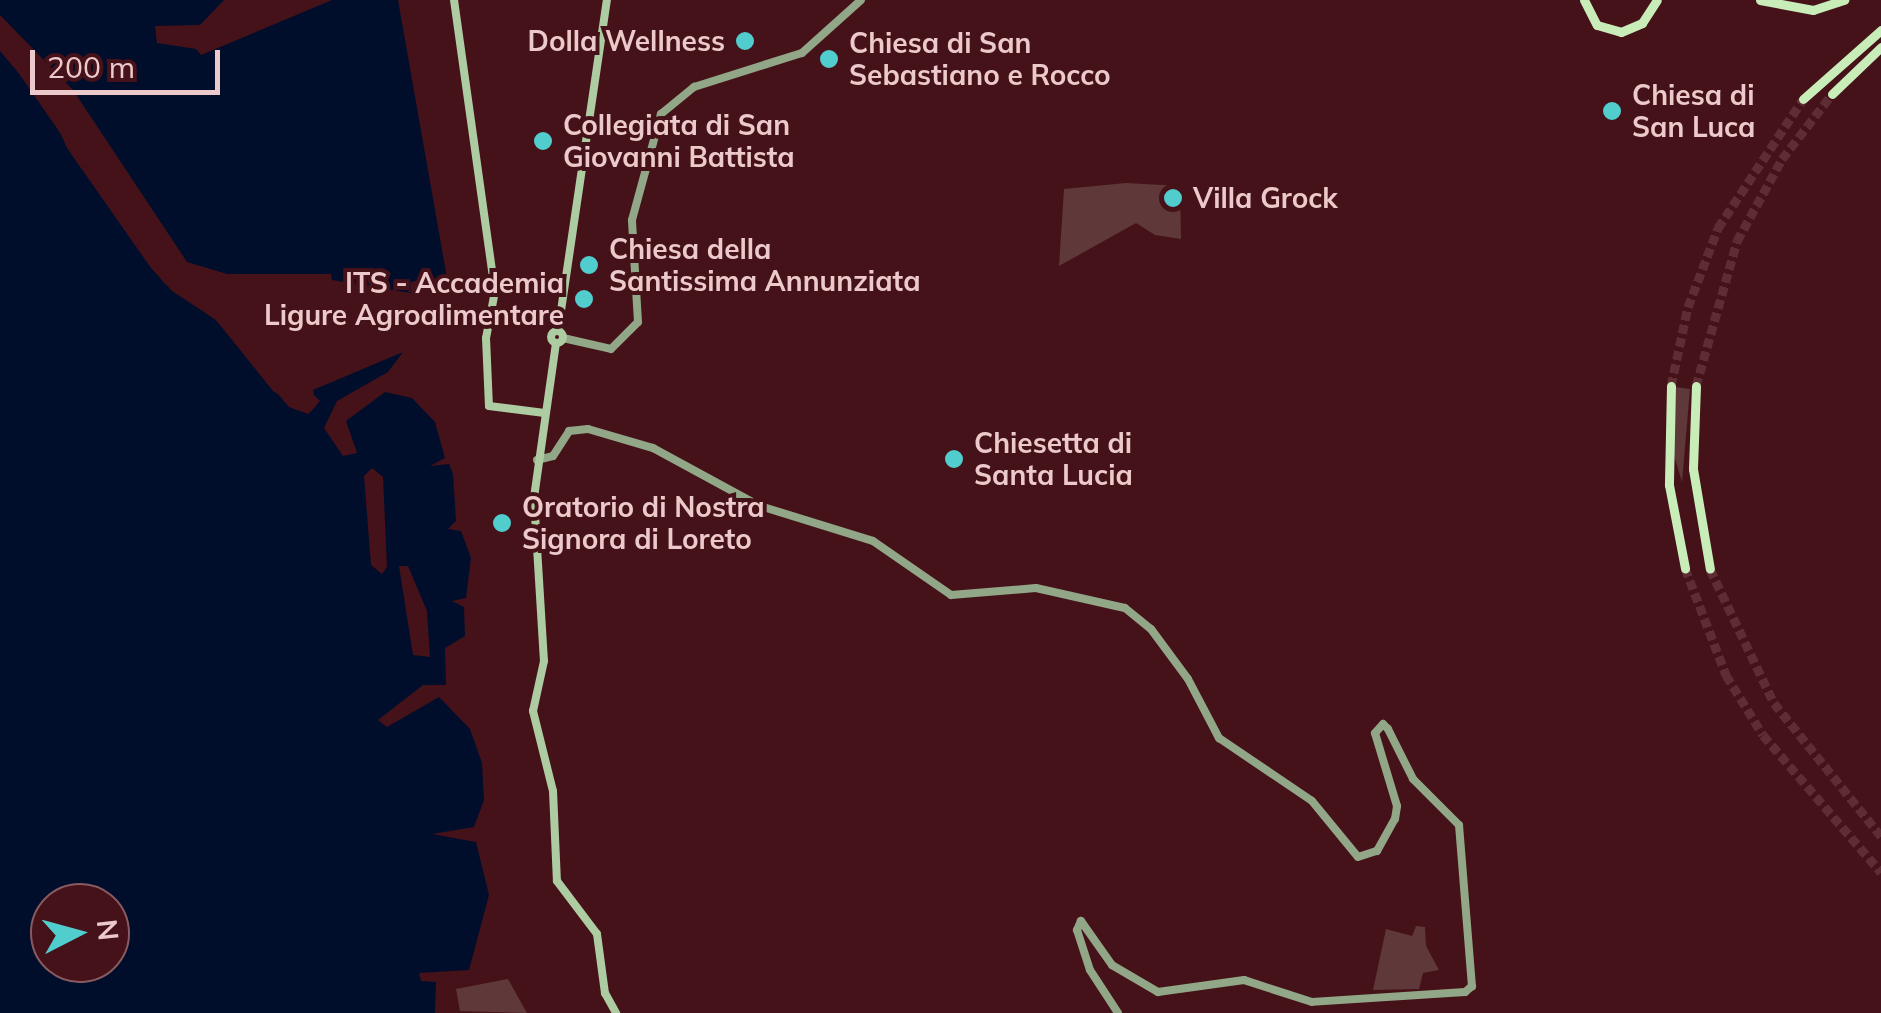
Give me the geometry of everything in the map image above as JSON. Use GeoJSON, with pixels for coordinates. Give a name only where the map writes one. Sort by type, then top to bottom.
{"type":"FeatureCollection","features":[{"type":"Feature","properties":{"kind":"highway"},"geometry":{"type":"LineString","coordinates":[[1584,0],[1598,25],[1621,32],[1642,23],[1657,0]]}},
{"type":"Feature","properties":{"kind":"highway"},"geometry":{"type":"LineString","coordinates":[[1760,0],[1801,9],[1844,0]]}},
{"type":"Feature","properties":{"kind":"highway"},"geometry":{"type":"LineString","coordinates":[[1801,9],[1824,0]]}},
{"type":"Feature","properties":{"kind":"highway"},"geometry":{"type":"LineString","coordinates":[[1803,99],[1881,22]]}},
{"type":"Feature","properties":{"kind":"highway"},"geometry":{"type":"LineString","coordinates":[[1853,52],[1881,30]]}},
{"type":"Feature","properties":{"kind":"highway"},"geometry":{"type":"LineString","coordinates":[[1832,94],[1881,47]]}},
{"type":"Feature","properties":{"kind":"highway"},"geometry":{"type":"LineString","coordinates":[[1671,386],[1669,485],[1685,568]]}},
{"type":"Feature","properties":{"kind":"highway"},"geometry":{"type":"LineString","coordinates":[[1696,386],[1693,468],[1710,569]]}},
{"type":"Feature","properties":{"kind":"main road"},"geometry":{"type":"LineString","coordinates":[[454,0],[495,291],[486,356],[489,406],[545,414]]}},
{"type":"Feature","properties":{"kind":"main road"},"geometry":{"type":"LineString","coordinates":[[606,0],[559,337],[537,460],[534,512],[544,661],[533,710],[554,791],[555,870],[562,890],[597,934],[605,993],[616,1013]]}},
{"type":"Feature","properties":{"kind":"main road"},"geometry":{"type":"LineString","coordinates":[[559,337],[611,349],[636,326],[632,220],[660,114],[694,87],[802,53],[861,0]]}},
{"type":"Feature","properties":{"kind":"main road"},"geometry":{"type":"LineString","coordinates":[[537,460],[552,456],[570,431],[588,429],[653,448],[760,506],[873,541],[952,594],[1036,588],[1125,608],[1150,629],[1188,679],[1219,738],[1312,801],[1358,857],[1377,851],[1395,819],[1398,806],[1375,733],[1383,724],[1388,728],[1414,779],[1459,825],[1472,986],[1466,992],[1312,1002],[1244,980],[1158,992],[1112,965],[1082,921],[1077,930],[1090,970],[1118,1013]]}},
{"type":"Feature","properties":{"kind":"shaded area"},"geometry":{"type":"Polygon","coordinates":[[[1126,183],[1180,186],[1181,239],[1155,235],[1136,223],[1059,266],[1064,189],[1126,183]]]}},
{"type":"Feature","properties":{"kind":"shaded area"},"geometry":{"type":"Polygon","coordinates":[[[1675,387],[1690,389],[1682,482],[1673,452],[1675,387]]]}},
{"type":"Feature","properties":{"kind":"shaded area"},"geometry":{"type":"Polygon","coordinates":[[[1416,926],[1425,927],[1426,946],[1439,970],[1423,973],[1419,989],[1373,990],[1386,929],[1412,936],[1416,926]]]}},
{"type":"Feature","properties":{"kind":"shaded area"},"geometry":{"type":"Polygon","coordinates":[[[508,979],[527,1013],[460,1011],[456,989],[508,979]]]}},
{"type":"Feature","properties":{"kind":"water"},"geometry":{"type":"Polygon","coordinates":[[[0,0],[224,0],[200,25],[155,26],[157,43],[196,49],[201,55],[332,0],[398,0],[447,278],[443,292],[430,272],[422,273],[423,283],[410,282],[411,293],[332,280],[331,274],[227,274],[187,262],[73,90],[0,15],[0,0]]]}},
{"type":"Feature","properties":{"kind":"water"},"geometry":{"type":"Polygon","coordinates":[[[0,51],[50,110],[67,148],[151,268],[172,291],[216,320],[289,407],[308,414],[316,406],[313,390],[403,352],[388,372],[337,401],[324,428],[343,456],[357,453],[346,421],[385,392],[412,398],[435,422],[445,458],[430,466],[449,464],[456,521],[448,529],[461,531],[471,558],[466,598],[452,601],[464,607],[465,636],[445,648],[446,685],[423,685],[378,720],[387,727],[439,697],[470,729],[482,763],[484,800],[474,827],[432,834],[476,842],[489,895],[469,970],[419,973],[421,981],[436,982],[435,1013],[0,1013],[0,51]]]}},
{"type":"Feature","properties":{"kind":"pier"},"geometry":{"type":"Polygon","coordinates":[[[0,46],[32,77],[104,195],[168,280],[220,316],[292,403],[306,409],[311,392],[320,401],[308,414],[273,391],[216,320],[164,283],[0,46]]]}},
{"type":"Feature","properties":{"kind":"pier"},"geometry":{"type":"Polygon","coordinates":[[[372,468],[383,477],[387,567],[382,574],[371,565],[364,476],[372,468]]]}},
{"type":"Feature","properties":{"kind":"pier"},"geometry":{"type":"Polygon","coordinates":[[[399,566],[408,566],[427,611],[430,657],[413,655],[399,566]]]}},
{"type":"Feature","properties":{"kind":"tunnel"},"geometry":{"type":"LineString","coordinates":[[1696,386],[1737,241],[1782,159],[1832,94]]}},
{"type":"Feature","properties":{"kind":"tunnel"},"geometry":{"type":"LineString","coordinates":[[1671,386],[1688,307],[1718,228],[1803,99]]}},
{"type":"Feature","properties":{"kind":"tunnel"},"geometry":{"type":"LineString","coordinates":[[1685,568],[1726,675],[1763,735],[1881,872]]}},
{"type":"Feature","properties":{"kind":"tunnel"},"geometry":{"type":"LineString","coordinates":[[1710,569],[1774,703],[1881,836]]}},
{"type":"Feature","properties":{"kind":"place","name":"Dolla Wellness"},"geometry":{"type":"Point","coordinates":[745,41]}},
{"type":"Feature","properties":{"kind":"place","name":"Chiesa di San Sebastiano e Rocco"},"geometry":{"type":"Point","coordinates":[829,59]}},
{"type":"Feature","properties":{"kind":"place","name":"Chiesa di San Luca"},"geometry":{"type":"Point","coordinates":[1612,111]}},
{"type":"Feature","properties":{"kind":"place","name":"Collegiata di San Giovanni Battista"},"geometry":{"type":"Point","coordinates":[543,141]}},
{"type":"Feature","properties":{"kind":"place","name":"Villa Grock"},"geometry":{"type":"Point","coordinates":[1173,198]}},
{"type":"Feature","properties":{"kind":"place","name":"Chiesa della Santissima Annunziata"},"geometry":{"type":"Point","coordinates":[589,265]}},
{"type":"Feature","properties":{"kind":"place","name":"ITS - Accademia Ligure Agroalimentare"},"geometry":{"type":"Point","coordinates":[584,299]}},
{"type":"Feature","properties":{"kind":"place","name":"Chiesetta di Santa Lucia"},"geometry":{"type":"Point","coordinates":[954,459]}},
{"type":"Feature","properties":{"kind":"place","name":"Oratorio di Nostra Signora di Loreto"},"geometry":{"type":"Point","coordinates":[502,523]}}]}
